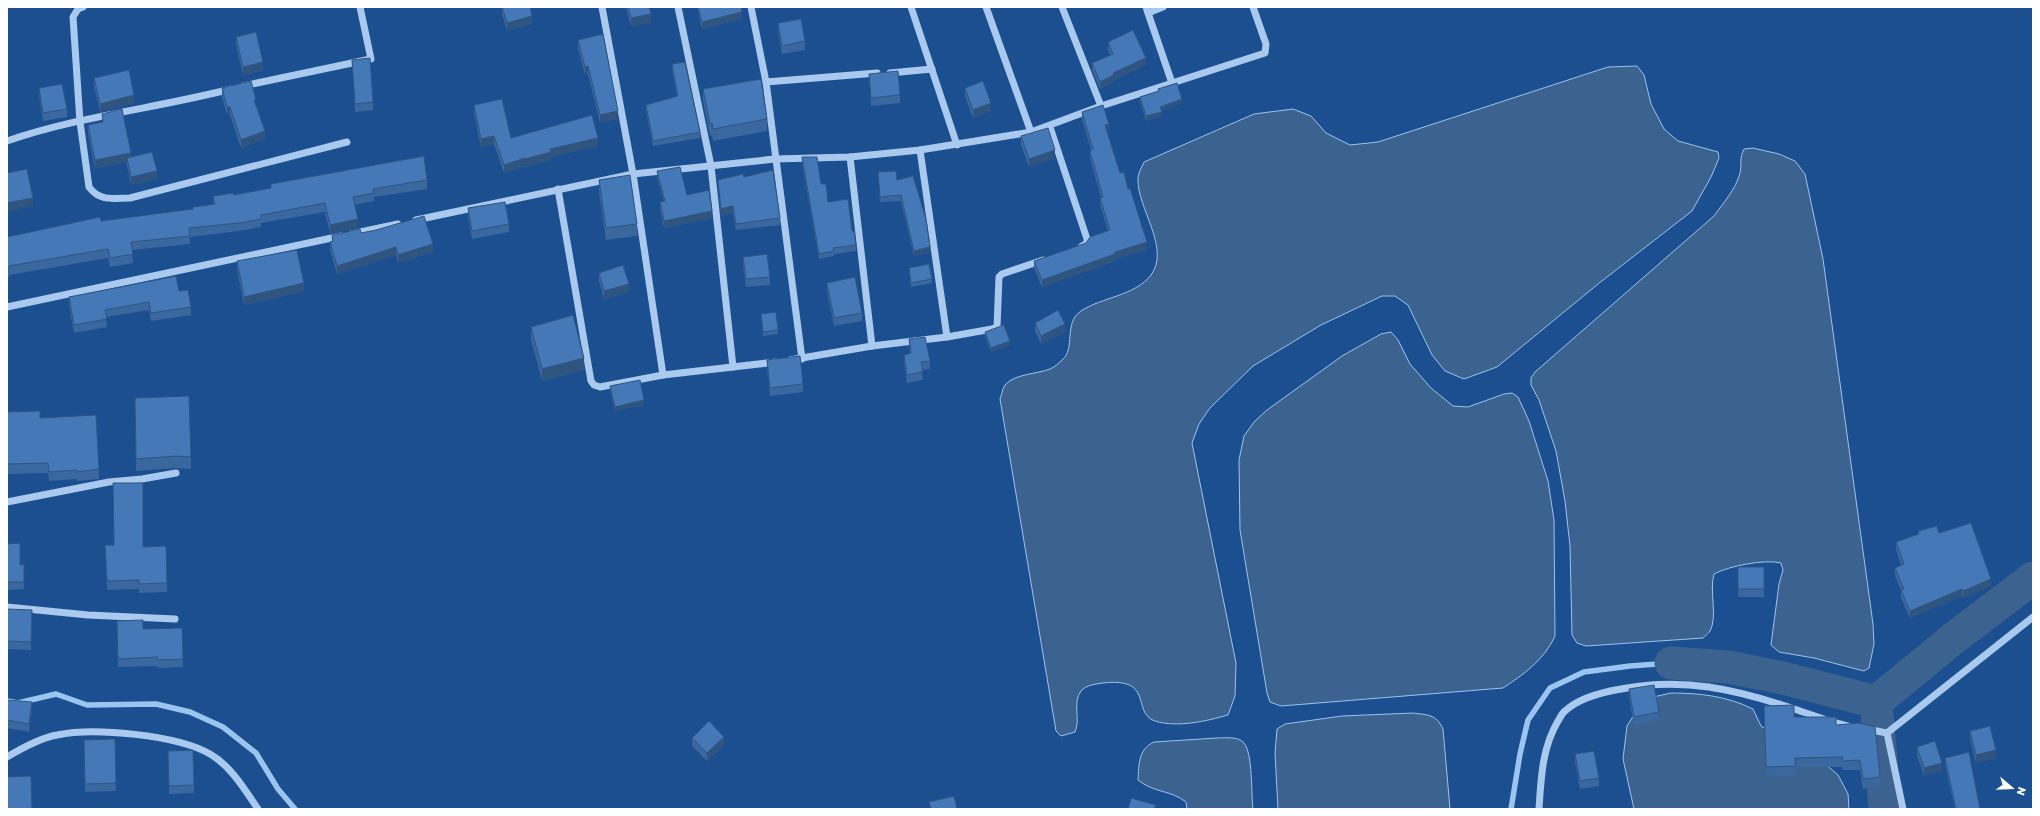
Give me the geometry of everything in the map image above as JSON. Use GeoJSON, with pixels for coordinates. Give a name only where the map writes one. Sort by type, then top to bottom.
{"type":"FeatureCollection","features":[{"type":"Feature","properties":{"kind":"street"},"geometry":{"type":"LineString","coordinates":[[83,7],[78,9],[73,17],[80,122],[89,187],[95,195],[103,198],[130,198],[347,142]]}},
{"type":"Feature","properties":{"kind":"street"},"geometry":{"type":"LineString","coordinates":[[7,140],[142,107],[192,98],[295,74],[371,59],[360,7]]}},
{"type":"Feature","properties":{"kind":"street"},"geometry":{"type":"LineString","coordinates":[[602,7],[633,174],[663,375]]}},
{"type":"Feature","properties":{"kind":"street"},"geometry":{"type":"LineString","coordinates":[[678,7],[711,166],[733,367]]}},
{"type":"Feature","properties":{"kind":"street"},"geometry":{"type":"LineString","coordinates":[[751,7],[766,82],[802,359]]}},
{"type":"Feature","properties":{"kind":"street"},"geometry":{"type":"LineString","coordinates":[[911,7],[957,145]]}},
{"type":"Feature","properties":{"kind":"street"},"geometry":{"type":"LineString","coordinates":[[986,7],[1032,132]]}},
{"type":"Feature","properties":{"kind":"street"},"geometry":{"type":"LineString","coordinates":[[1062,7],[1101,106]]}},
{"type":"Feature","properties":{"kind":"street"},"geometry":{"type":"LineString","coordinates":[[1163,7],[1147,10],[1172,83]]}},
{"type":"Feature","properties":{"kind":"street"},"geometry":{"type":"LineString","coordinates":[[7,307],[633,174],[775,159],[850,157],[920,150],[1032,132],[1050,127],[1101,106],[1264,53],[1266,44],[1253,7]]}},
{"type":"Feature","properties":{"kind":"street"},"geometry":{"type":"LineString","coordinates":[[766,82],[932,69]]}},
{"type":"Feature","properties":{"kind":"street"},"geometry":{"type":"LineString","coordinates":[[1050,127],[1087,239],[1084,246],[1076,248]]}},
{"type":"Feature","properties":{"kind":"street"},"geometry":{"type":"LineString","coordinates":[[920,150],[947,337]]}},
{"type":"Feature","properties":{"kind":"street"},"geometry":{"type":"LineString","coordinates":[[850,157],[872,346]]}},
{"type":"Feature","properties":{"kind":"street"},"geometry":{"type":"LineString","coordinates":[[558,189],[591,381],[594,385],[600,387],[663,375],[802,359],[872,346],[947,337],[992,329],[997,326],[998,281],[1002,274],[1054,256]]}},
{"type":"Feature","properties":{"kind":"street"},"geometry":{"type":"LineString","coordinates":[[7,502],[110,482],[142,479],[176,473]]}},
{"type":"Feature","properties":{"kind":"street"},"geometry":{"type":"LineString","coordinates":[[7,607],[88,615],[174,618]]}},
{"type":"Feature","properties":{"kind":"street"},"geometry":{"type":"LineString","coordinates":[[1539,809],[1542,767],[1546,749],[1553,730],[1564,711],[1583,700],[1606,692],[1636,686],[1695,684],[1752,695],[1849,726],[1885,733],[2033,618]]}},
{"type":"Feature","properties":{"kind":"street"},"geometry":{"type":"LineString","coordinates":[[7,757],[21,749],[57,735],[88,731],[149,737],[185,743],[211,754],[232,774],[258,809]]}},
{"type":"Feature","properties":{"kind":"street"},"geometry":{"type":"LineString","coordinates":[[1885,733],[1903,809]]}},
{"type":"Feature","properties":{"kind":"water"},"geometry":{"type":"Polygon","coordinates":[[[1637,66],[1644,75],[1651,104],[1664,129],[1678,141],[1718,152],[1719,158],[1711,177],[1692,211],[1598,284],[1497,367],[1464,379],[1445,371],[1432,355],[1408,305],[1395,296],[1382,296],[1321,325],[1253,366],[1210,408],[1199,424],[1192,443],[1236,663],[1235,696],[1228,715],[1182,724],[1155,721],[1148,717],[1144,711],[1140,697],[1136,690],[1130,685],[1119,683],[1094,684],[1083,689],[1078,696],[1077,727],[1075,732],[1061,736],[1056,731],[1000,399],[1005,385],[1009,381],[1020,376],[1045,371],[1055,366],[1062,360],[1068,349],[1072,322],[1081,311],[1089,306],[1136,288],[1151,275],[1156,264],[1157,253],[1152,228],[1139,190],[1138,177],[1144,162],[1254,114],[1293,109],[1311,116],[1326,133],[1350,145],[1378,142],[1608,67],[1637,66]]]}},
{"type":"Feature","properties":{"kind":"water"},"geometry":{"type":"Polygon","coordinates":[[[1753,148],[1779,154],[1795,161],[1805,174],[1823,259],[1873,624],[1874,644],[1869,668],[1864,671],[1814,658],[1779,652],[1771,645],[1779,584],[1783,570],[1781,563],[1774,562],[1747,564],[1728,568],[1714,574],[1712,588],[1712,625],[1710,631],[1703,638],[1586,646],[1577,643],[1572,635],[1570,546],[1565,501],[1556,451],[1539,400],[1531,385],[1531,378],[1535,372],[1714,216],[1736,185],[1741,170],[1744,149],[1753,148]]]}},
{"type":"Feature","properties":{"kind":"water"},"geometry":{"type":"Polygon","coordinates":[[[1391,332],[1398,340],[1410,364],[1431,388],[1453,406],[1468,407],[1504,394],[1512,393],[1518,397],[1529,421],[1548,481],[1554,520],[1555,636],[1551,644],[1533,666],[1503,688],[1281,706],[1270,702],[1267,693],[1240,530],[1239,460],[1244,436],[1254,422],[1267,410],[1342,356],[1381,334],[1391,332]]]}},
{"type":"Feature","properties":{"kind":"water"},"geometry":{"type":"Polygon","coordinates":[[[1671,693],[1713,696],[1733,701],[1753,709],[1761,726],[1816,756],[1838,775],[1848,794],[1849,809],[1634,809],[1623,759],[1627,726],[1644,699],[1671,693]]]}},
{"type":"Feature","properties":{"kind":"water"},"geometry":{"type":"Polygon","coordinates":[[[1413,713],[1431,716],[1437,720],[1443,729],[1450,809],[1278,809],[1275,753],[1277,729],[1285,724],[1342,716],[1413,713]]]}},
{"type":"Feature","properties":{"kind":"water"},"geometry":{"type":"Polygon","coordinates":[[[1217,738],[1239,739],[1247,748],[1250,765],[1253,809],[1187,809],[1186,802],[1180,798],[1150,787],[1138,780],[1139,763],[1142,753],[1154,742],[1217,738]]]}},
{"type":"Feature","properties":{"kind":"building"},"geometry":{"type":"Polygon","coordinates":[[[502,7],[530,7],[532,16],[507,23],[502,7]]]}},
{"type":"Feature","properties":{"kind":"building"},"geometry":{"type":"Polygon","coordinates":[[[628,7],[649,7],[651,14],[631,18],[628,7]]]}},
{"type":"Feature","properties":{"kind":"building"},"geometry":{"type":"Polygon","coordinates":[[[698,7],[741,7],[742,12],[702,22],[698,7]]]}},
{"type":"Feature","properties":{"kind":"building"},"geometry":{"type":"Polygon","coordinates":[[[801,19],[805,41],[782,46],[778,23],[801,19]]]}},
{"type":"Feature","properties":{"kind":"building"},"geometry":{"type":"Polygon","coordinates":[[[1133,30],[1146,58],[1113,73],[1114,75],[1100,82],[1092,63],[1113,54],[1108,42],[1133,30]]]}},
{"type":"Feature","properties":{"kind":"building"},"geometry":{"type":"Polygon","coordinates":[[[256,32],[263,62],[243,67],[236,37],[256,32]]]}},
{"type":"Feature","properties":{"kind":"building"},"geometry":{"type":"Polygon","coordinates":[[[603,34],[618,111],[600,115],[588,66],[585,67],[578,40],[603,34]]]}},
{"type":"Feature","properties":{"kind":"building"},"geometry":{"type":"Polygon","coordinates":[[[370,58],[373,102],[355,104],[352,60],[370,58]]]}},
{"type":"Feature","properties":{"kind":"building"},"geometry":{"type":"Polygon","coordinates":[[[685,62],[700,132],[653,141],[646,105],[678,96],[672,64],[685,62]]]}},
{"type":"Feature","properties":{"kind":"building"},"geometry":{"type":"Polygon","coordinates":[[[129,70],[134,95],[100,104],[94,78],[129,70]]]}},
{"type":"Feature","properties":{"kind":"building"},"geometry":{"type":"Polygon","coordinates":[[[898,71],[900,95],[871,98],[869,74],[898,71]]]}},
{"type":"Feature","properties":{"kind":"building"},"geometry":{"type":"Polygon","coordinates":[[[761,79],[767,119],[713,129],[712,123],[710,124],[703,89],[761,79]]]}},
{"type":"Feature","properties":{"kind":"building"},"geometry":{"type":"Polygon","coordinates":[[[251,81],[256,100],[254,100],[265,131],[241,140],[230,107],[227,107],[222,88],[251,81]]]}},
{"type":"Feature","properties":{"kind":"building"},"geometry":{"type":"Polygon","coordinates":[[[983,81],[991,103],[973,110],[965,88],[983,81]]]}},
{"type":"Feature","properties":{"kind":"building"},"geometry":{"type":"Polygon","coordinates":[[[1177,83],[1182,99],[1160,107],[1162,112],[1146,116],[1140,97],[1177,83]]]}},
{"type":"Feature","properties":{"kind":"building"},"geometry":{"type":"Polygon","coordinates":[[[62,84],[67,109],[43,113],[39,88],[62,84]]]}},
{"type":"Feature","properties":{"kind":"building"},"geometry":{"type":"Polygon","coordinates":[[[502,99],[511,138],[592,115],[598,138],[550,149],[551,152],[504,165],[494,136],[481,139],[474,105],[502,99]]]}},
{"type":"Feature","properties":{"kind":"building"},"geometry":{"type":"Polygon","coordinates":[[[1103,105],[1109,124],[1105,125],[1120,173],[1124,172],[1128,189],[1130,188],[1147,242],[1115,252],[1115,254],[1042,280],[1034,261],[1086,243],[1090,237],[1110,230],[1100,198],[1103,197],[1090,151],[1093,149],[1082,112],[1103,105]]]}},
{"type":"Feature","properties":{"kind":"building"},"geometry":{"type":"Polygon","coordinates":[[[122,109],[131,153],[95,160],[88,125],[103,122],[102,114],[122,109]]]}},
{"type":"Feature","properties":{"kind":"building"},"geometry":{"type":"Polygon","coordinates":[[[1048,128],[1055,150],[1029,159],[1021,136],[1048,128]]]}},
{"type":"Feature","properties":{"kind":"building"},"geometry":{"type":"Polygon","coordinates":[[[152,152],[157,171],[131,177],[127,158],[152,152]]]}},
{"type":"Feature","properties":{"kind":"building"},"geometry":{"type":"Polygon","coordinates":[[[424,156],[427,180],[373,189],[374,193],[353,197],[358,219],[330,225],[325,203],[261,215],[261,219],[239,223],[189,228],[190,236],[131,242],[133,254],[110,258],[108,249],[9,266],[9,269],[7,269],[7,237],[100,217],[101,221],[193,209],[193,207],[215,204],[213,196],[233,193],[234,195],[271,188],[271,184],[424,156]]]}},
{"type":"Feature","properties":{"kind":"building"},"geometry":{"type":"Polygon","coordinates":[[[802,157],[817,157],[821,184],[826,184],[828,202],[848,199],[852,231],[854,231],[856,245],[833,248],[834,251],[819,254],[802,157]]]}},
{"type":"Feature","properties":{"kind":"building"},"geometry":{"type":"Polygon","coordinates":[[[680,167],[687,195],[709,190],[712,211],[664,221],[660,202],[665,201],[657,171],[680,167]]]}},
{"type":"Feature","properties":{"kind":"building"},"geometry":{"type":"Polygon","coordinates":[[[27,169],[33,198],[7,203],[7,173],[27,169]]]}},
{"type":"Feature","properties":{"kind":"building"},"geometry":{"type":"Polygon","coordinates":[[[773,170],[780,218],[736,224],[733,206],[721,209],[718,180],[743,174],[744,177],[773,170]]]}},
{"type":"Feature","properties":{"kind":"building"},"geometry":{"type":"Polygon","coordinates":[[[896,171],[897,180],[913,176],[926,219],[930,247],[914,251],[901,195],[880,197],[878,172],[896,171]]]}},
{"type":"Feature","properties":{"kind":"building"},"geometry":{"type":"Polygon","coordinates":[[[630,175],[637,224],[606,228],[599,180],[630,175]]]}},
{"type":"Feature","properties":{"kind":"building"},"geometry":{"type":"Polygon","coordinates":[[[505,202],[509,224],[472,231],[468,208],[505,202]]]}},
{"type":"Feature","properties":{"kind":"building"},"geometry":{"type":"Polygon","coordinates":[[[424,216],[433,244],[398,255],[396,247],[337,266],[330,242],[333,241],[332,235],[360,229],[361,233],[376,230],[424,216]]]}},
{"type":"Feature","properties":{"kind":"building"},"geometry":{"type":"Polygon","coordinates":[[[297,250],[304,283],[244,297],[237,261],[297,250]]]}},
{"type":"Feature","properties":{"kind":"building"},"geometry":{"type":"Polygon","coordinates":[[[767,254],[770,277],[746,279],[743,257],[767,254]]]}},
{"type":"Feature","properties":{"kind":"building"},"geometry":{"type":"Polygon","coordinates":[[[929,264],[932,279],[911,283],[909,268],[929,264]]]}},
{"type":"Feature","properties":{"kind":"building"},"geometry":{"type":"Polygon","coordinates":[[[623,265],[629,284],[604,291],[599,273],[623,265]]]}},
{"type":"Feature","properties":{"kind":"building"},"geometry":{"type":"Polygon","coordinates":[[[176,276],[179,291],[188,290],[191,307],[151,313],[149,302],[105,310],[107,319],[74,325],[69,297],[176,276]]]}},
{"type":"Feature","properties":{"kind":"building"},"geometry":{"type":"Polygon","coordinates":[[[855,277],[862,313],[834,318],[827,283],[855,277]]]}},
{"type":"Feature","properties":{"kind":"building"},"geometry":{"type":"Polygon","coordinates":[[[1058,310],[1065,324],[1041,336],[1035,323],[1058,310]]]}},
{"type":"Feature","properties":{"kind":"building"},"geometry":{"type":"Polygon","coordinates":[[[776,312],[778,330],[763,332],[761,314],[776,312]]]}},
{"type":"Feature","properties":{"kind":"building"},"geometry":{"type":"Polygon","coordinates":[[[573,315],[584,358],[542,369],[531,327],[573,315]]]}},
{"type":"Feature","properties":{"kind":"building"},"geometry":{"type":"Polygon","coordinates":[[[1004,325],[1010,341],[991,348],[985,332],[1004,325]]]}},
{"type":"Feature","properties":{"kind":"building"},"geometry":{"type":"Polygon","coordinates":[[[925,337],[930,361],[921,362],[923,372],[907,375],[904,355],[911,353],[909,339],[925,337]]]}},
{"type":"Feature","properties":{"kind":"building"},"geometry":{"type":"Polygon","coordinates":[[[800,356],[803,384],[770,388],[767,360],[800,356]]]}},
{"type":"Feature","properties":{"kind":"building"},"geometry":{"type":"Polygon","coordinates":[[[640,380],[644,400],[615,407],[610,386],[640,380]]]}},
{"type":"Feature","properties":{"kind":"building"},"geometry":{"type":"Polygon","coordinates":[[[189,396],[191,457],[176,456],[136,459],[135,398],[189,396]]]}},
{"type":"Feature","properties":{"kind":"building"},"geometry":{"type":"Polygon","coordinates":[[[40,411],[40,418],[96,415],[99,469],[77,472],[77,470],[49,472],[48,463],[7,464],[7,412],[40,411]]]}},
{"type":"Feature","properties":{"kind":"building"},"geometry":{"type":"Polygon","coordinates":[[[113,483],[143,483],[143,547],[166,546],[167,583],[139,584],[139,580],[107,581],[105,545],[114,545],[113,483]]]}},
{"type":"Feature","properties":{"kind":"building"},"geometry":{"type":"Polygon","coordinates":[[[1971,523],[1991,579],[1963,591],[1962,589],[1910,611],[1901,590],[1904,589],[1895,568],[1904,564],[1896,542],[1919,534],[1918,531],[1937,526],[1939,533],[1971,523]]]}},
{"type":"Feature","properties":{"kind":"building"},"geometry":{"type":"Polygon","coordinates":[[[20,543],[20,565],[24,564],[24,582],[7,582],[7,544],[20,543]]]}},
{"type":"Feature","properties":{"kind":"building"},"geometry":{"type":"Polygon","coordinates":[[[1738,567],[1764,567],[1764,589],[1738,589],[1738,567]]]}},
{"type":"Feature","properties":{"kind":"building"},"geometry":{"type":"Polygon","coordinates":[[[7,609],[32,610],[31,642],[7,641],[7,609]]]}},
{"type":"Feature","properties":{"kind":"building"},"geometry":{"type":"Polygon","coordinates":[[[143,620],[143,629],[182,628],[183,659],[158,660],[157,657],[118,659],[117,621],[143,620]]]}},
{"type":"Feature","properties":{"kind":"building"},"geometry":{"type":"Polygon","coordinates":[[[1654,685],[1659,712],[1634,717],[1629,689],[1654,685]]]}},
{"type":"Feature","properties":{"kind":"building"},"geometry":{"type":"Polygon","coordinates":[[[7,700],[32,702],[29,724],[7,720],[7,700]]]}},
{"type":"Feature","properties":{"kind":"building"},"geometry":{"type":"Polygon","coordinates":[[[1794,705],[1794,717],[1836,717],[1836,725],[1859,723],[1875,727],[1880,777],[1863,779],[1860,760],[1843,761],[1842,757],[1795,758],[1796,766],[1766,767],[1764,706],[1794,705]]]}},
{"type":"Feature","properties":{"kind":"building"},"geometry":{"type":"Polygon","coordinates":[[[709,721],[724,737],[707,753],[692,738],[709,721]]]}},
{"type":"Feature","properties":{"kind":"building"},"geometry":{"type":"Polygon","coordinates":[[[1990,726],[1996,750],[1976,755],[1970,731],[1990,726]]]}},
{"type":"Feature","properties":{"kind":"building"},"geometry":{"type":"Polygon","coordinates":[[[115,739],[116,783],[85,784],[84,740],[115,739]]]}},
{"type":"Feature","properties":{"kind":"building"},"geometry":{"type":"Polygon","coordinates":[[[1935,741],[1942,763],[1924,768],[1917,747],[1935,741]]]}},
{"type":"Feature","properties":{"kind":"building"},"geometry":{"type":"Polygon","coordinates":[[[193,750],[194,785],[169,786],[168,751],[193,750]]]}},
{"type":"Feature","properties":{"kind":"building"},"geometry":{"type":"Polygon","coordinates":[[[1594,751],[1599,778],[1580,781],[1575,754],[1594,751]]]}},
{"type":"Feature","properties":{"kind":"building"},"geometry":{"type":"Polygon","coordinates":[[[1969,752],[1980,809],[1956,809],[1945,758],[1969,752]]]}},
{"type":"Feature","properties":{"kind":"building"},"geometry":{"type":"Polygon","coordinates":[[[31,776],[32,809],[7,809],[7,777],[31,776]]]}},
{"type":"Feature","properties":{"kind":"building"},"geometry":{"type":"Polygon","coordinates":[[[954,796],[957,809],[931,809],[929,802],[954,796]]]}},
{"type":"Feature","properties":{"kind":"building"},"geometry":{"type":"Polygon","coordinates":[[[1131,798],[1156,805],[1154,809],[1128,809],[1131,798]]]}},
{"type":"Feature","properties":{"kind":"waterway"},"geometry":{"type":"LineString","coordinates":[[1876,702],[1954,638],[2033,578]]}},
{"type":"Feature","properties":{"kind":"waterway"},"geometry":{"type":"LineString","coordinates":[[1511,809],[1520,754],[1528,720],[1550,688],[1584,672],[1630,666],[1671,663]]}},
{"type":"Feature","properties":{"kind":"waterway"},"geometry":{"type":"LineString","coordinates":[[1671,663],[1728,667],[1783,678],[1876,702]]}},
{"type":"Feature","properties":{"kind":"waterway"},"geometry":{"type":"LineString","coordinates":[[7,701],[18,703],[56,694],[87,705],[156,704],[190,712],[223,727],[256,753],[278,789],[295,809]]}},
{"type":"Feature","properties":{"kind":"waterway"},"geometry":{"type":"LineString","coordinates":[[1876,702],[1885,809]]}}]}
